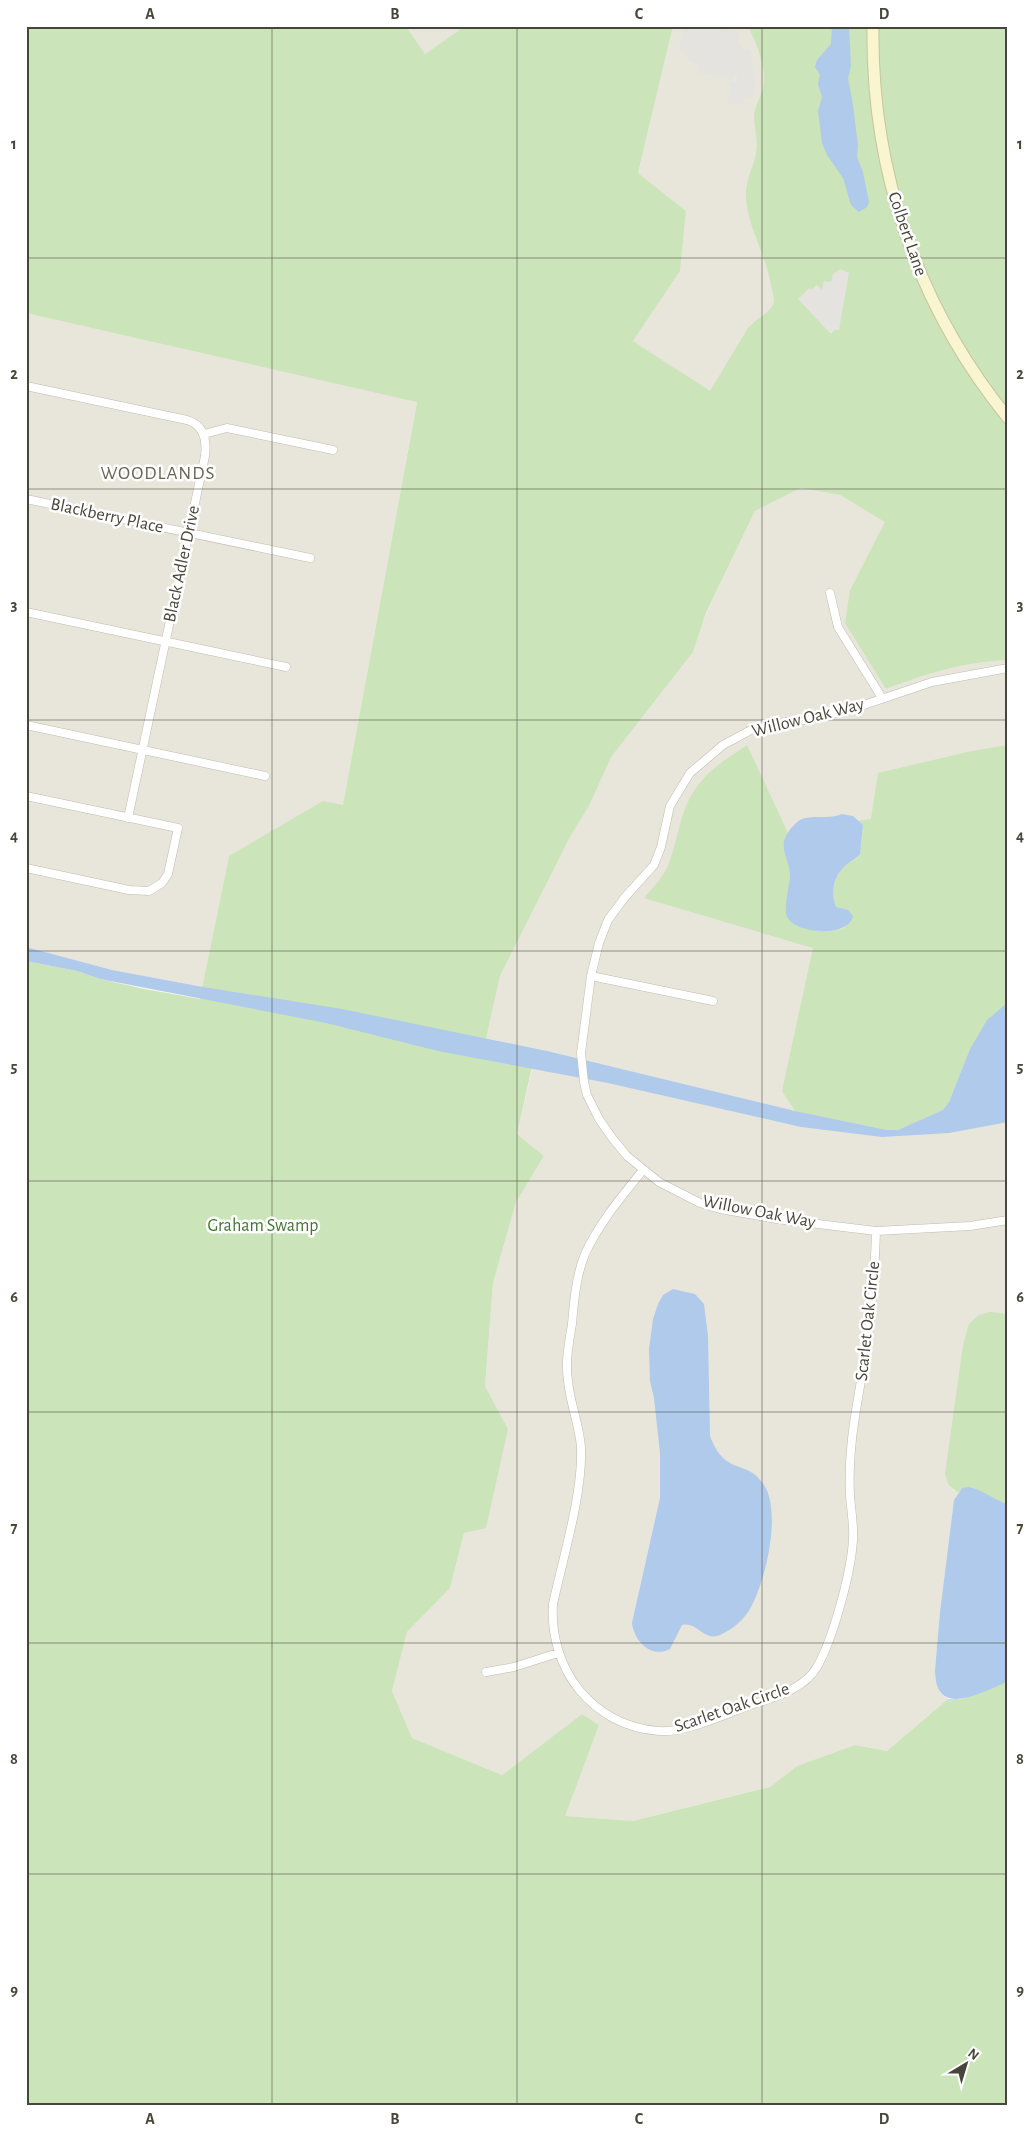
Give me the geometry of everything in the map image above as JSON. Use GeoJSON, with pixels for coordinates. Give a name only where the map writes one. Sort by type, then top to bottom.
{"type":"FeatureCollection","features":[{"type":"Feature","properties":{"kind":"street","name":"Colbert Lane"},"geometry":{"type":"LineString","coordinates":[[873,26],[873,68],[878,120],[884,158],[900,223],[928,292],[945,326],[976,377],[1008,418]]}},
{"type":"Feature","properties":{"kind":"street"},"geometry":{"type":"LineString","coordinates":[[26,386],[187,420],[197,424],[204,434],[227,428],[333,450]]}},
{"type":"Feature","properties":{"kind":"street","name":"Black Adler Drive"},"geometry":{"type":"LineString","coordinates":[[128,818],[206,446],[204,434]]}},
{"type":"Feature","properties":{"kind":"street","name":"Blackberry Place"},"geometry":{"type":"LineString","coordinates":[[26,498],[310,558]]}},
{"type":"Feature","properties":{"kind":"street"},"geometry":{"type":"LineString","coordinates":[[830,593],[838,627],[882,698]]}},
{"type":"Feature","properties":{"kind":"street"},"geometry":{"type":"LineString","coordinates":[[26,612],[286,667]]}},
{"type":"Feature","properties":{"kind":"street","name":"Willow Oak Way"},"geometry":{"type":"LineString","coordinates":[[1008,668],[951,677],[852,709],[811,719],[770,724],[753,729],[723,745],[690,773],[670,806],[661,847],[654,865],[642,881],[625,897],[608,920],[599,943],[591,976],[581,1053],[584,1082],[599,1120],[627,1156],[643,1170],[676,1192],[700,1203],[720,1209],[876,1232],[970,1226],[1008,1220]]}},
{"type":"Feature","properties":{"kind":"street"},"geometry":{"type":"LineString","coordinates":[[26,725],[265,776]]}},
{"type":"Feature","properties":{"kind":"street"},"geometry":{"type":"LineString","coordinates":[[26,796],[178,828],[168,874],[162,883],[149,891],[130,890],[26,868]]}},
{"type":"Feature","properties":{"kind":"street"},"geometry":{"type":"LineString","coordinates":[[591,976],[713,1001]]}},
{"type":"Feature","properties":{"kind":"street","name":"Scarlet Oak Circle"},"geometry":{"type":"LineString","coordinates":[[643,1170],[597,1232],[585,1254],[577,1283],[567,1349],[568,1381],[581,1448],[576,1497],[553,1604],[553,1629],[558,1653],[575,1685],[600,1710],[635,1726],[661,1731],[696,1724],[781,1694],[800,1684],[816,1670],[826,1648],[850,1567],[853,1540],[850,1494],[852,1440],[869,1328],[876,1232]]}},
{"type":"Feature","properties":{"kind":"street"},"geometry":{"type":"LineString","coordinates":[[486,1672],[514,1667],[558,1653]]}},
{"type":"Feature","properties":{"kind":"shaded area"},"geometry":{"type":"Polygon","coordinates":[[[406,26],[465,26],[425,54],[406,26]]]}},
{"type":"Feature","properties":{"kind":"shaded area"},"geometry":{"type":"Polygon","coordinates":[[[673,26],[755,26],[868,41],[872,106],[879,155],[891,202],[743,413],[633,341],[680,271],[686,211],[638,173],[673,26]]]}},
{"type":"Feature","properties":{"kind":"shaded area"},"geometry":{"type":"Polygon","coordinates":[[[693,26],[712,26],[740,33],[738,41],[743,49],[750,49],[755,85],[752,98],[745,96],[744,105],[728,103],[731,82],[737,83],[737,75],[734,75],[732,80],[697,72],[698,65],[688,60],[685,52],[678,50],[684,27],[691,29],[693,26]]]}},
{"type":"Feature","properties":{"kind":"shaded area"},"geometry":{"type":"Polygon","coordinates":[[[840,269],[849,273],[839,330],[834,330],[830,333],[798,299],[810,288],[811,290],[817,285],[822,290],[824,281],[831,282],[833,274],[840,269]]]}},
{"type":"Feature","properties":{"kind":"shaded area"},"geometry":{"type":"Polygon","coordinates":[[[26,313],[417,401],[343,806],[229,856],[203,987],[112,970],[26,947],[26,313]]]}},
{"type":"Feature","properties":{"kind":"shaded area"},"geometry":{"type":"Polygon","coordinates":[[[801,488],[840,495],[886,522],[850,590],[886,689],[937,670],[978,661],[1008,660],[1008,1314],[1003,1313],[953,1490],[958,1493],[954,1500],[935,1670],[935,1678],[940,1693],[948,1699],[887,1751],[855,1745],[797,1766],[770,1787],[633,1821],[564,1816],[599,1725],[582,1714],[502,1775],[412,1738],[392,1691],[407,1632],[450,1588],[464,1533],[508,1429],[485,1386],[493,1283],[516,1202],[544,1156],[517,1134],[532,1070],[486,1039],[500,976],[570,837],[589,806],[610,757],[693,652],[706,614],[755,511],[801,488]]]}},
{"type":"Feature","properties":{"kind":"green space","name":"Graham Swamp"},"geometry":{"type":"Polygon","coordinates":[[[26,26],[406,26],[425,54],[465,26],[673,26],[638,173],[686,211],[680,271],[633,341],[710,391],[748,328],[770,309],[774,301],[766,264],[747,210],[747,183],[757,147],[754,113],[762,92],[764,80],[760,56],[748,26],[868,26],[869,72],[879,155],[904,246],[935,318],[962,365],[1008,426],[1008,660],[975,663],[946,669],[886,689],[845,623],[850,590],[885,522],[840,495],[801,488],[755,511],[706,613],[693,652],[611,757],[589,806],[570,837],[500,976],[486,1039],[536,1049],[517,1134],[544,1156],[516,1202],[493,1283],[485,1386],[508,1429],[486,1528],[464,1533],[450,1588],[407,1632],[392,1691],[412,1738],[502,1775],[582,1714],[599,1725],[565,1816],[633,1821],[770,1787],[797,1766],[855,1745],[887,1751],[948,1699],[962,1699],[1008,1682],[1008,2106],[26,2106],[26,961],[77,971],[100,979],[144,989],[200,999],[229,856],[323,801],[343,805],[417,402],[26,313],[26,26]],[[817,285],[811,290],[809,288],[799,299],[831,333],[834,330],[829,292],[827,307],[823,302],[828,297],[817,285]]]}},
{"type":"Feature","properties":{"kind":"green space"},"geometry":{"type":"Polygon","coordinates":[[[877,26],[1008,26],[1008,412],[970,359],[942,313],[905,221],[884,146],[877,26]]]}},
{"type":"Feature","properties":{"kind":"green space"},"geometry":{"type":"Polygon","coordinates":[[[747,745],[788,833],[785,845],[790,879],[786,904],[797,925],[826,931],[844,928],[852,918],[844,909],[836,907],[834,901],[835,883],[844,867],[858,857],[863,825],[858,821],[871,819],[878,773],[972,751],[1008,745],[1008,1002],[987,1020],[970,1049],[949,1102],[943,1110],[898,1130],[887,1130],[795,1111],[782,1091],[813,948],[644,898],[667,868],[684,812],[699,784],[710,772],[747,745]]]}},
{"type":"Feature","properties":{"kind":"green space"},"geometry":{"type":"Polygon","coordinates":[[[990,1312],[1008,1314],[1008,1504],[962,1488],[958,1493],[948,1484],[945,1474],[963,1345],[969,1324],[979,1315],[990,1312]]]}},
{"type":"Feature","properties":{"kind":"water"},"geometry":{"type":"Polygon","coordinates":[[[832,26],[849,26],[851,66],[848,78],[858,146],[857,157],[863,172],[869,202],[867,207],[859,212],[851,205],[843,178],[827,155],[822,143],[818,111],[822,97],[818,84],[820,75],[815,67],[817,60],[831,44],[832,26]]]}},
{"type":"Feature","properties":{"kind":"water"},"geometry":{"type":"Polygon","coordinates":[[[842,814],[853,816],[863,825],[860,854],[839,873],[833,889],[836,907],[848,910],[853,916],[849,923],[842,928],[822,931],[800,927],[792,923],[786,913],[790,875],[784,850],[785,838],[790,829],[800,820],[810,817],[831,817],[842,814]]]}},
{"type":"Feature","properties":{"kind":"water"},"geometry":{"type":"Polygon","coordinates":[[[26,947],[112,970],[203,987],[342,1009],[547,1051],[795,1111],[887,1130],[898,1130],[943,1110],[949,1102],[970,1049],[987,1020],[1008,1002],[1008,1122],[949,1133],[882,1137],[801,1127],[608,1083],[438,1051],[326,1023],[100,979],[77,971],[26,961],[26,947]]]}},
{"type":"Feature","properties":{"kind":"water"},"geometry":{"type":"Polygon","coordinates":[[[673,1289],[695,1294],[704,1304],[708,1336],[710,1436],[722,1457],[756,1475],[762,1482],[768,1494],[772,1526],[767,1562],[762,1580],[751,1607],[742,1620],[729,1630],[714,1636],[709,1636],[692,1626],[682,1625],[670,1649],[656,1652],[640,1642],[633,1630],[632,1623],[660,1498],[660,1453],[654,1398],[650,1381],[649,1349],[653,1319],[658,1304],[663,1295],[673,1289]]]}},
{"type":"Feature","properties":{"kind":"water"},"geometry":{"type":"Polygon","coordinates":[[[969,1487],[1008,1504],[1008,1682],[973,1696],[951,1698],[943,1694],[937,1685],[935,1670],[954,1500],[962,1488],[969,1487]]]}},
{"type":"Feature","properties":{"kind":"district","name":"WOODLANDS"},"geometry":{"type":"Point","coordinates":[158,473]}}]}
